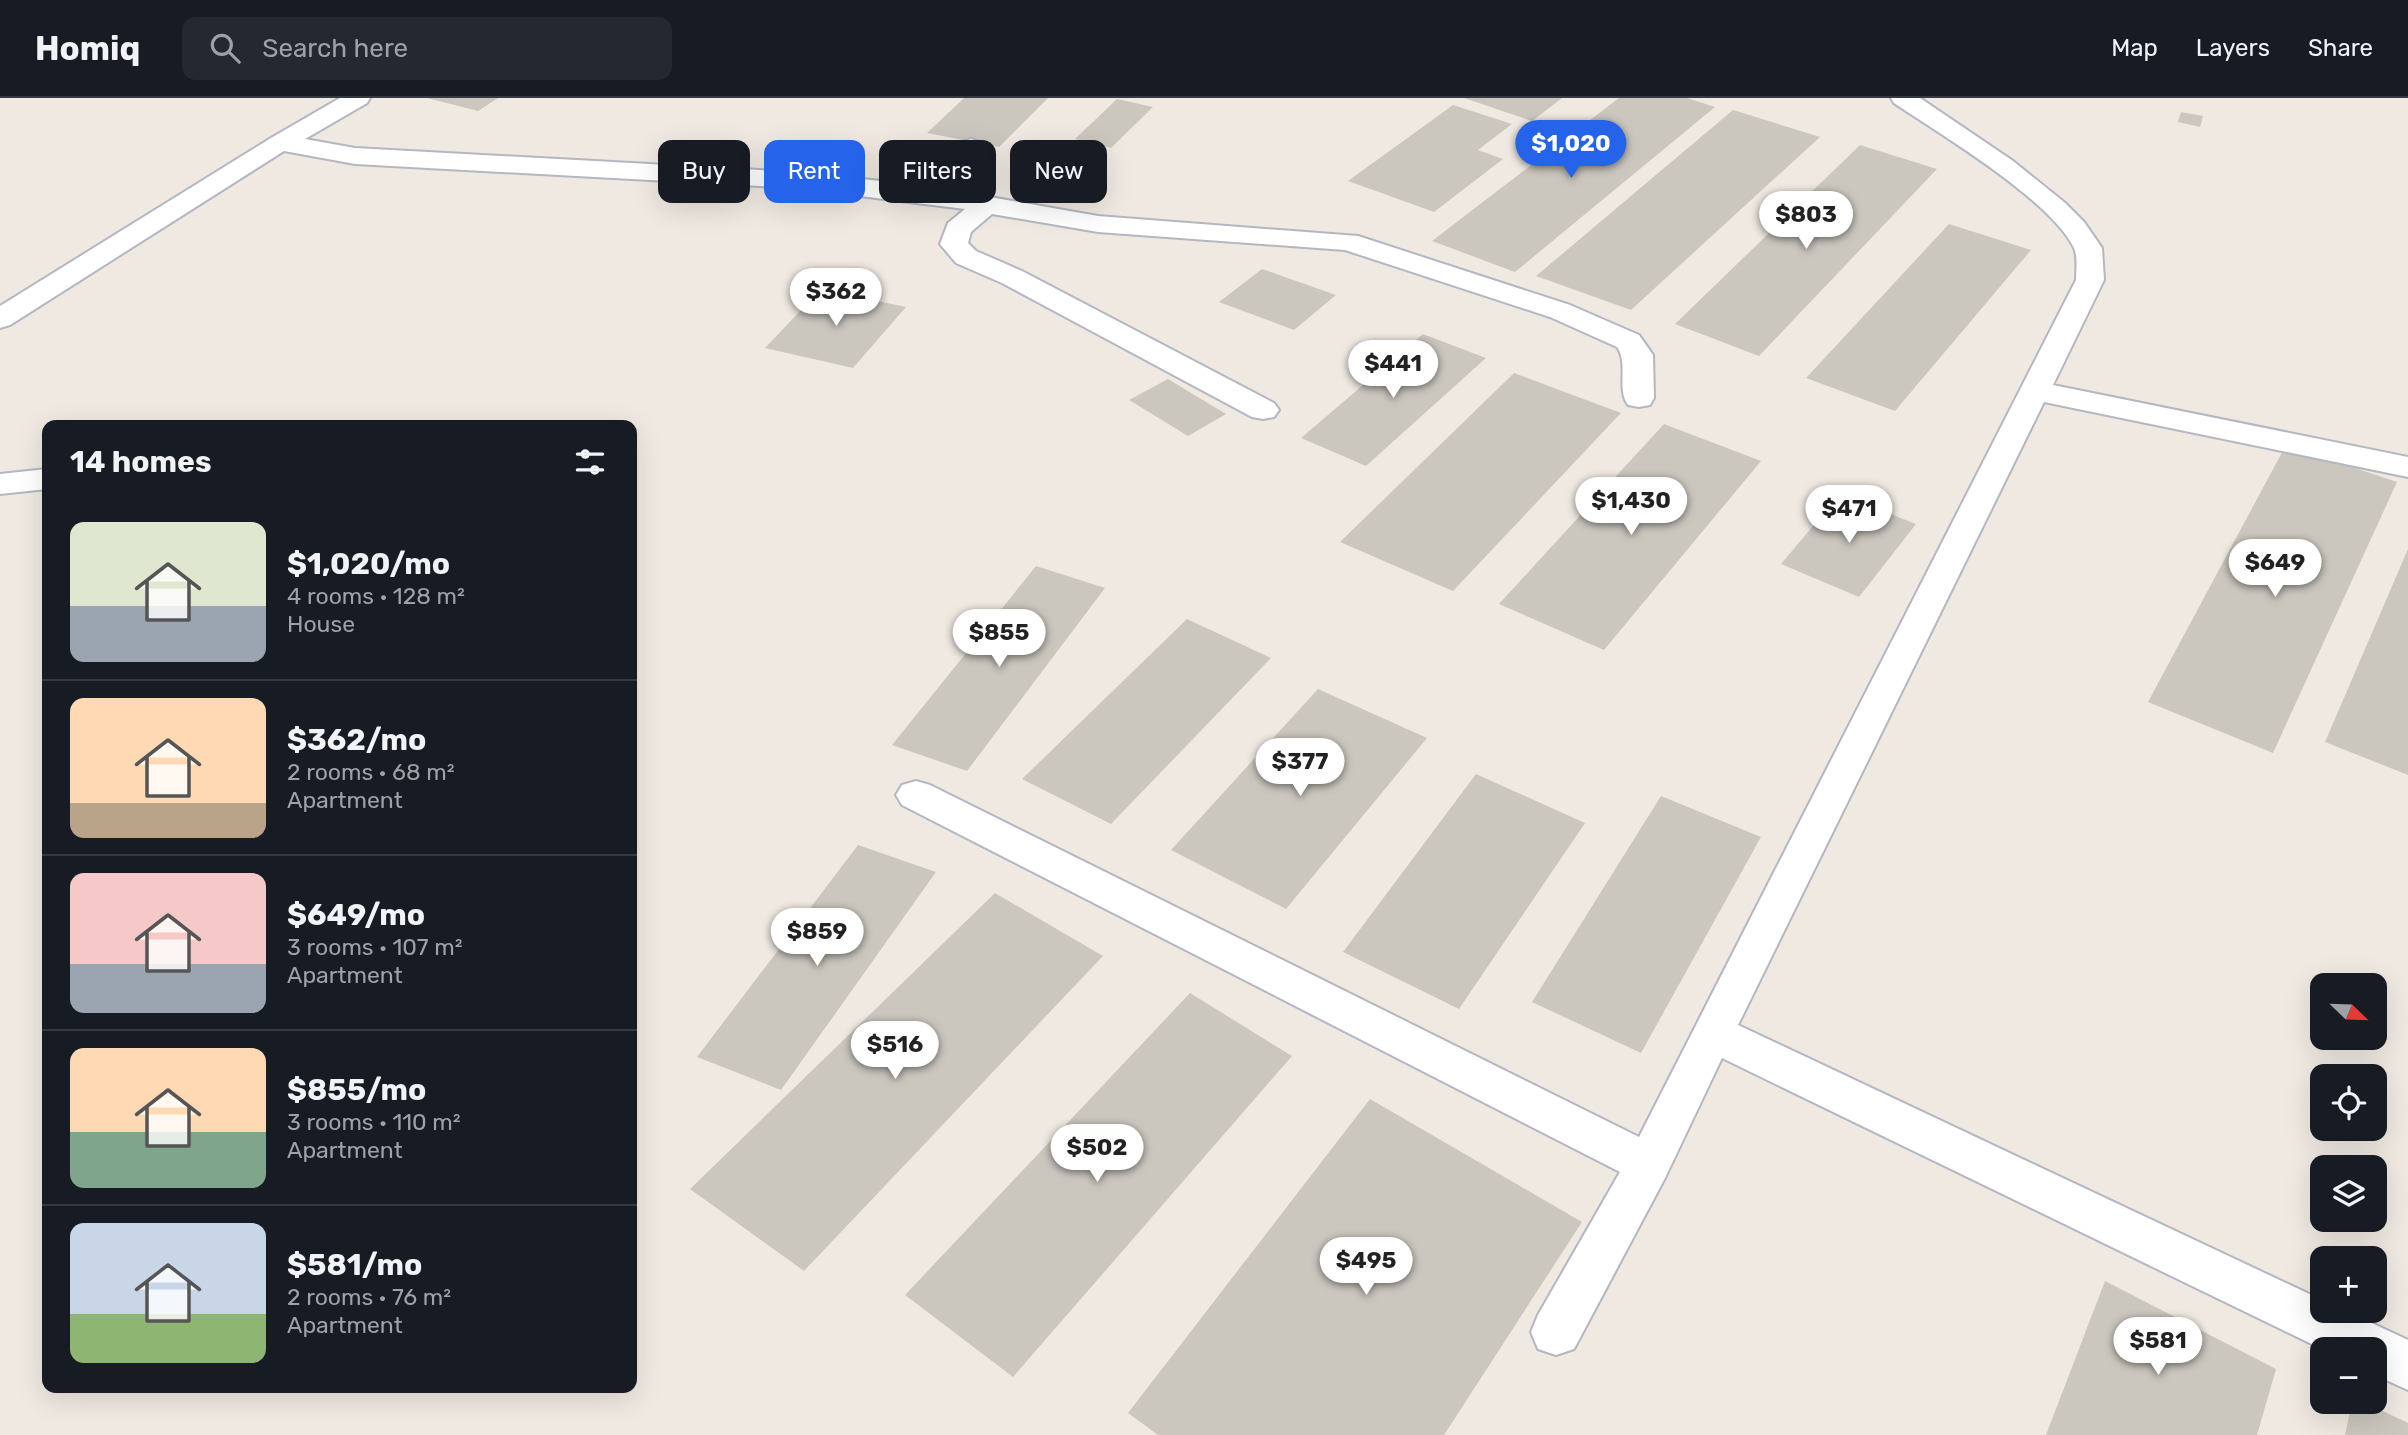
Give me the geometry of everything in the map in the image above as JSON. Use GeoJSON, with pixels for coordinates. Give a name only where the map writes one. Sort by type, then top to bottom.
{"type":"FeatureCollection","features":[{"type":"Feature","properties":{"kind":"street"},"geometry":{"type":"LineString","coordinates":[[0,319],[280,143],[358,98]]}},
{"type":"Feature","properties":{"kind":"street"},"geometry":{"type":"LineString","coordinates":[[1556,1332],[1648,1164],[2090,281],[2089,251],[2073,228],[2039,193],[1903,98]]}},
{"type":"Feature","properties":{"kind":"street"},"geometry":{"type":"LineString","coordinates":[[280,143],[355,156],[795,180],[879,189]]}},
{"type":"Feature","properties":{"kind":"street"},"geometry":{"type":"LineString","coordinates":[[981,203],[1098,224],[1348,242],[1560,311],[1628,341],[1638,355],[1639,398]]}},
{"type":"Feature","properties":{"kind":"street"},"geometry":{"type":"LineString","coordinates":[[987,204],[958,229],[954,244],[966,257],[1012,277],[1263,410]]}},
{"type":"Feature","properties":{"kind":"street"},"geometry":{"type":"LineString","coordinates":[[2035,391],[2408,467]]}},
{"type":"Feature","properties":{"kind":"street"},"geometry":{"type":"LineString","coordinates":[[0,484],[42,480]]}},
{"type":"Feature","properties":{"kind":"street"},"geometry":{"type":"LineString","coordinates":[[916,795],[1648,1164]]}},
{"type":"Feature","properties":{"kind":"street"},"geometry":{"type":"LineString","coordinates":[[1712,1033],[2349,1337]]}},
{"type":"Feature","properties":{"kind":"street"},"geometry":{"type":"LineString","coordinates":[[2387,1356],[2408,1366]]}},
{"type":"Feature","properties":{"kind":"building"},"geometry":{"type":"Polygon","coordinates":[[[427,98],[498,98],[478,111],[427,98]]]}},
{"type":"Feature","properties":{"kind":"building"},"geometry":{"type":"Polygon","coordinates":[[[964,98],[1048,98],[999,147],[996,146],[996,140],[963,140],[927,133],[964,98]]]}},
{"type":"Feature","properties":{"kind":"building"},"geometry":{"type":"Polygon","coordinates":[[[1464,98],[1562,98],[1532,121],[1464,98]]]}},
{"type":"Feature","properties":{"kind":"building"},"geometry":{"type":"Polygon","coordinates":[[[1619,98],[1687,98],[1715,107],[1515,272],[1432,241],[1619,98]]]}},
{"type":"Feature","properties":{"kind":"building"},"geometry":{"type":"Polygon","coordinates":[[[1117,99],[1153,107],[1111,148],[1107,147],[1107,140],[1075,139],[1117,99]]]}},
{"type":"Feature","properties":{"kind":"building"},"geometry":{"type":"Polygon","coordinates":[[[1453,105],[1512,124],[1478,150],[1503,159],[1434,212],[1348,181],[1453,105]]]}},
{"type":"Feature","properties":{"kind":"building"},"geometry":{"type":"Polygon","coordinates":[[[1733,110],[1820,137],[1631,310],[1536,276],[1733,110]]]}},
{"type":"Feature","properties":{"kind":"building"},"geometry":{"type":"Polygon","coordinates":[[[2181,112],[2203,116],[2200,127],[2178,122],[2181,112]]]}},
{"type":"Feature","properties":{"kind":"building"},"geometry":{"type":"Polygon","coordinates":[[[1860,145],[1937,169],[1759,356],[1675,324],[1860,145]]]}},
{"type":"Feature","properties":{"kind":"building"},"geometry":{"type":"Polygon","coordinates":[[[1949,224],[2031,250],[1895,411],[1806,378],[1949,224]]]}},
{"type":"Feature","properties":{"kind":"building"},"geometry":{"type":"Polygon","coordinates":[[[1262,269],[1336,295],[1294,330],[1219,302],[1262,269]]]}},
{"type":"Feature","properties":{"kind":"building"},"geometry":{"type":"Polygon","coordinates":[[[821,289],[906,307],[853,368],[765,348],[821,289]]]}},
{"type":"Feature","properties":{"kind":"building"},"geometry":{"type":"Polygon","coordinates":[[[1423,334],[1486,358],[1366,466],[1301,438],[1423,334]]]}},
{"type":"Feature","properties":{"kind":"building"},"geometry":{"type":"Polygon","coordinates":[[[1514,373],[1621,413],[1453,591],[1340,542],[1514,373]]]}},
{"type":"Feature","properties":{"kind":"building"},"geometry":{"type":"Polygon","coordinates":[[[1168,379],[1226,414],[1188,436],[1129,400],[1168,379]]]}},
{"type":"Feature","properties":{"kind":"building"},"geometry":{"type":"Polygon","coordinates":[[[1664,424],[1761,461],[1604,650],[1499,604],[1664,424]]]}},
{"type":"Feature","properties":{"kind":"building"},"geometry":{"type":"Polygon","coordinates":[[[2286,445],[2397,482],[2273,753],[2148,702],[2286,445]]]}},
{"type":"Feature","properties":{"kind":"building"},"geometry":{"type":"Polygon","coordinates":[[[1840,494],[1916,524],[1859,597],[1781,564],[1840,494]]]}},
{"type":"Feature","properties":{"kind":"building"},"geometry":{"type":"Polygon","coordinates":[[[2408,549],[2408,775],[2325,742],[2408,549]]]}},
{"type":"Feature","properties":{"kind":"building"},"geometry":{"type":"Polygon","coordinates":[[[1036,566],[1105,588],[967,771],[892,745],[1036,566]]]}},
{"type":"Feature","properties":{"kind":"building"},"geometry":{"type":"Polygon","coordinates":[[[1187,619],[1271,658],[1111,824],[1022,779],[1187,619]]]}},
{"type":"Feature","properties":{"kind":"building"},"geometry":{"type":"Polygon","coordinates":[[[1318,689],[1427,738],[1286,909],[1171,850],[1318,689]]]}},
{"type":"Feature","properties":{"kind":"building"},"geometry":{"type":"Polygon","coordinates":[[[1476,774],[1585,823],[1459,1009],[1343,952],[1476,774]]]}},
{"type":"Feature","properties":{"kind":"building"},"geometry":{"type":"Polygon","coordinates":[[[1661,796],[1761,837],[1641,1053],[1532,1002],[1661,796]]]}},
{"type":"Feature","properties":{"kind":"building"},"geometry":{"type":"Polygon","coordinates":[[[858,845],[936,872],[781,1090],[697,1057],[858,845]]]}},
{"type":"Feature","properties":{"kind":"building"},"geometry":{"type":"Polygon","coordinates":[[[995,893],[1103,956],[804,1271],[690,1189],[995,893]]]}},
{"type":"Feature","properties":{"kind":"building"},"geometry":{"type":"Polygon","coordinates":[[[1190,993],[1292,1056],[1013,1377],[905,1295],[1190,993]]]}},
{"type":"Feature","properties":{"kind":"building"},"geometry":{"type":"Polygon","coordinates":[[[1370,1099],[1582,1222],[1444,1435],[1158,1435],[1128,1413],[1370,1099]]]}},
{"type":"Feature","properties":{"kind":"building"},"geometry":{"type":"Polygon","coordinates":[[[2105,1281],[2276,1369],[2257,1435],[2046,1435],[2105,1281]]]}},
{"type":"Feature","properties":{"kind":"building"},"geometry":{"type":"Polygon","coordinates":[[[2387,1413],[2408,1423],[2408,1435],[2345,1435],[2349,1414],[2387,1413]]]}}]}
